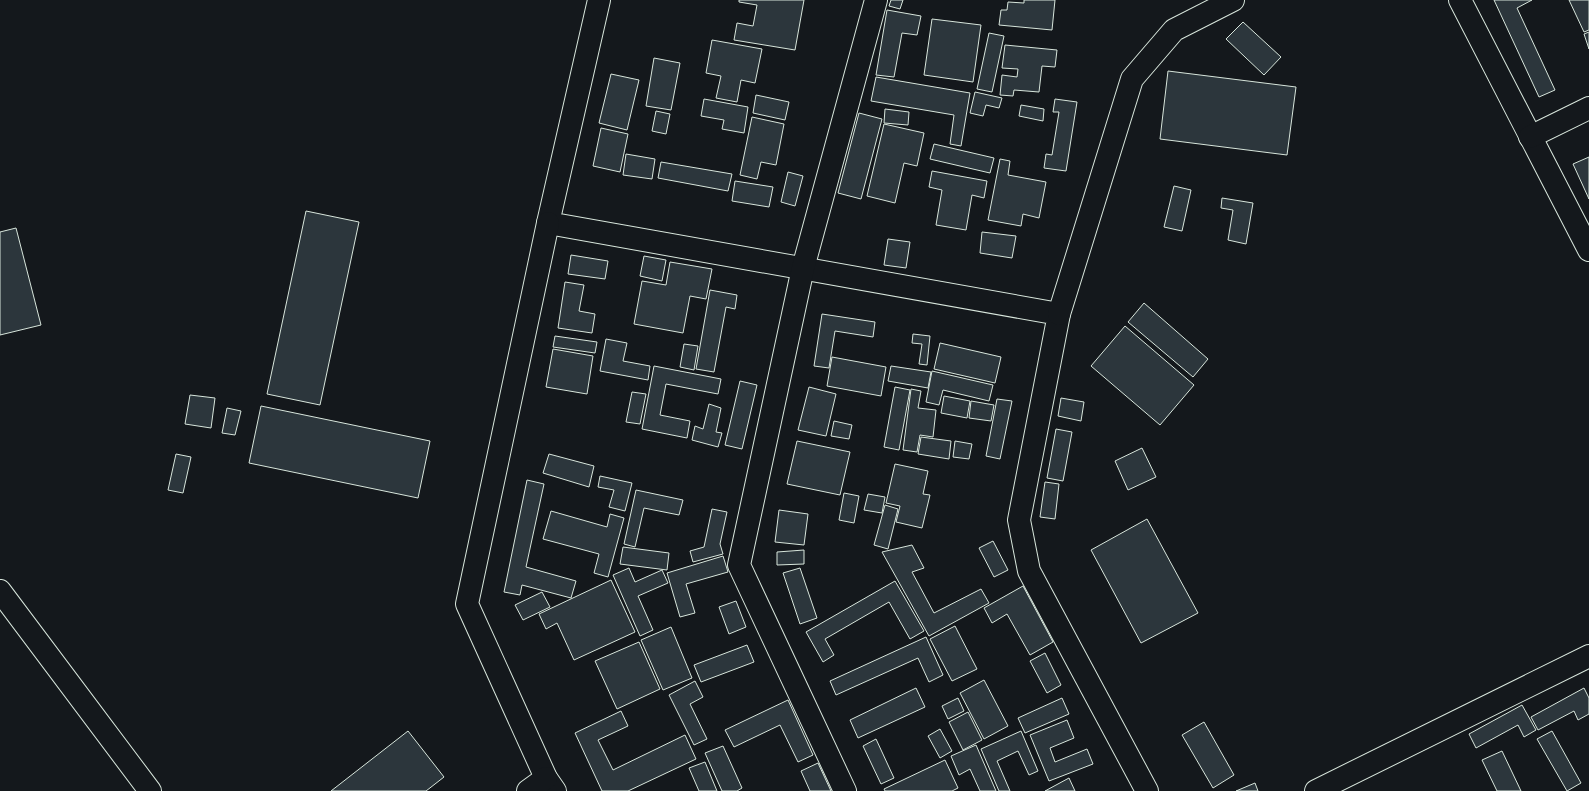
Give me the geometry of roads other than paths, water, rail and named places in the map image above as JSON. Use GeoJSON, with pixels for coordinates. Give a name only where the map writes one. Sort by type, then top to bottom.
{"type":"FeatureCollection","features":[{"type":"Feature","properties":{"kind":"street"},"geometry":{"type":"LineString","coordinates":[[528,791],[551,785],[467,604],[548,223],[599,0]]}},
{"type":"Feature","properties":{"kind":"street"},"geometry":{"type":"LineString","coordinates":[[845,791],[739,565],[803,268],[876,0]]}},
{"type":"Feature","properties":{"kind":"street"},"geometry":{"type":"LineString","coordinates":[[1147,791],[1028,571],[1019,520],[1059,314],[1132,79],[1174,30],[1233,0]]}},
{"type":"Feature","properties":{"kind":"street"},"geometry":{"type":"LineString","coordinates":[[1460,0],[1589,250]]}},
{"type":"Feature","properties":{"kind":"street"},"geometry":{"type":"LineString","coordinates":[[1530,137],[1589,108]]}},
{"type":"Feature","properties":{"kind":"street"},"geometry":{"type":"LineString","coordinates":[[548,223],[1059,314]]}},
{"type":"Feature","properties":{"kind":"street"},"geometry":{"type":"LineString","coordinates":[[0,591],[147,789]]}},
{"type":"Feature","properties":{"kind":"street"},"geometry":{"type":"LineString","coordinates":[[1316,791],[1589,656]]}}]}
